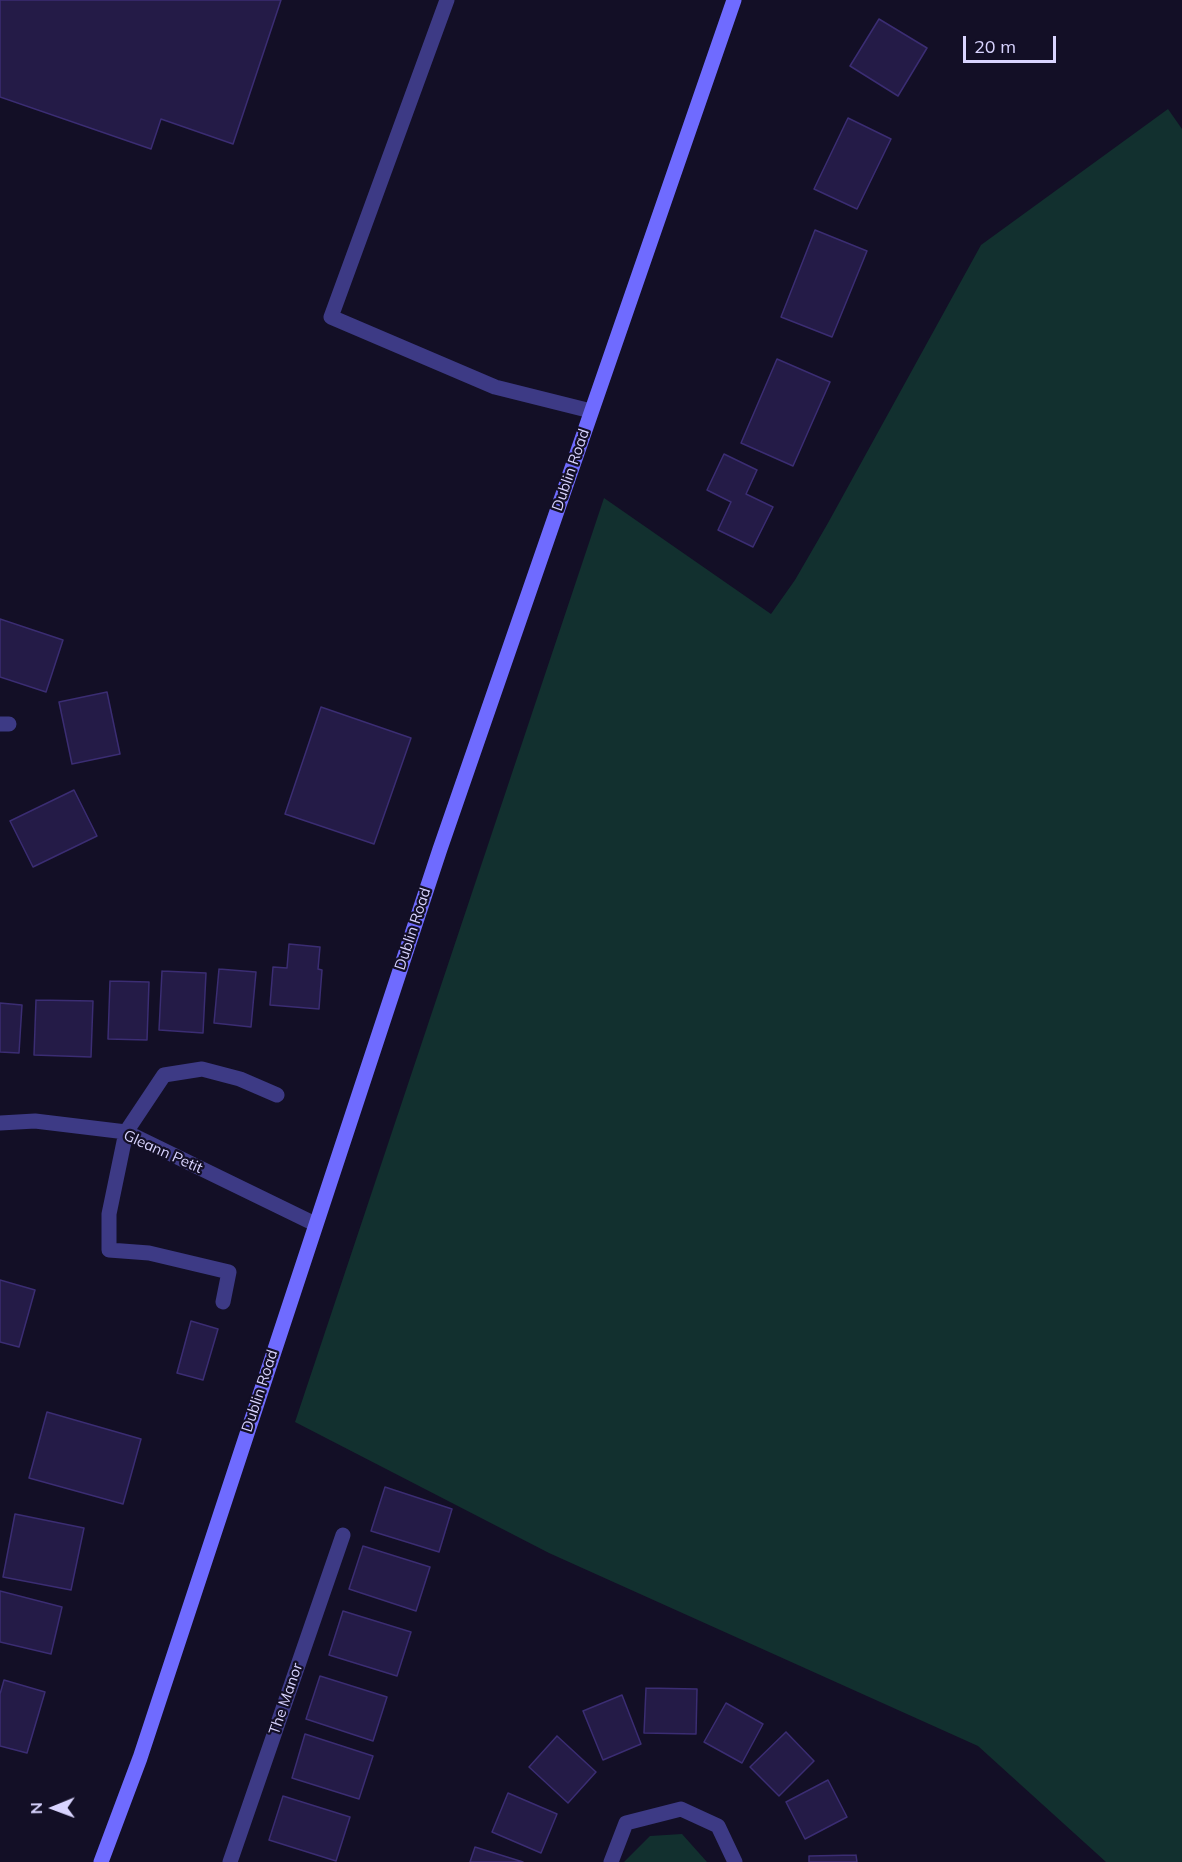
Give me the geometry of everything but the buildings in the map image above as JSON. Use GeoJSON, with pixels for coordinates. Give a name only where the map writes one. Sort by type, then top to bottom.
{"type":"FeatureCollection","features":[{"type":"Feature","properties":{"kind":"main road","name":"Dublin Road"},"geometry":{"type":"LineString","coordinates":[[101,1862],[140,1758],[440,849],[734,0]]}},
{"type":"Feature","properties":{"kind":"street"},"geometry":{"type":"LineString","coordinates":[[447,0],[331,317],[495,387],[591,411]]}},
{"type":"Feature","properties":{"kind":"street"},"geometry":{"type":"LineString","coordinates":[[223,1302],[229,1272],[149,1253],[109,1250],[109,1214],[126,1132],[164,1075],[202,1069],[240,1079],[277,1095]]}},
{"type":"Feature","properties":{"kind":"street","name":"Gleann Petit"},"geometry":{"type":"LineString","coordinates":[[0,1124],[35,1121],[126,1132],[315,1224]]}},
{"type":"Feature","properties":{"kind":"street","name":"The Manor"},"geometry":{"type":"LineString","coordinates":[[230,1862],[343,1535]]}},
{"type":"Feature","properties":{"kind":"street"},"geometry":{"type":"LineString","coordinates":[[611,1862],[626,1823],[681,1809],[718,1826],[735,1862]]}},
{"type":"Feature","properties":{"kind":"green space"},"geometry":{"type":"Polygon","coordinates":[[[1168,109],[1182,129],[1182,1862],[1106,1862],[978,1746],[549,1553],[295,1422],[604,498],[771,614],[795,580],[828,523],[981,245],[1168,109]]]}},
{"type":"Feature","properties":{"kind":"green space"},"geometry":{"type":"Polygon","coordinates":[[[682,1834],[707,1862],[624,1862],[650,1836],[682,1834]]]}}]}
